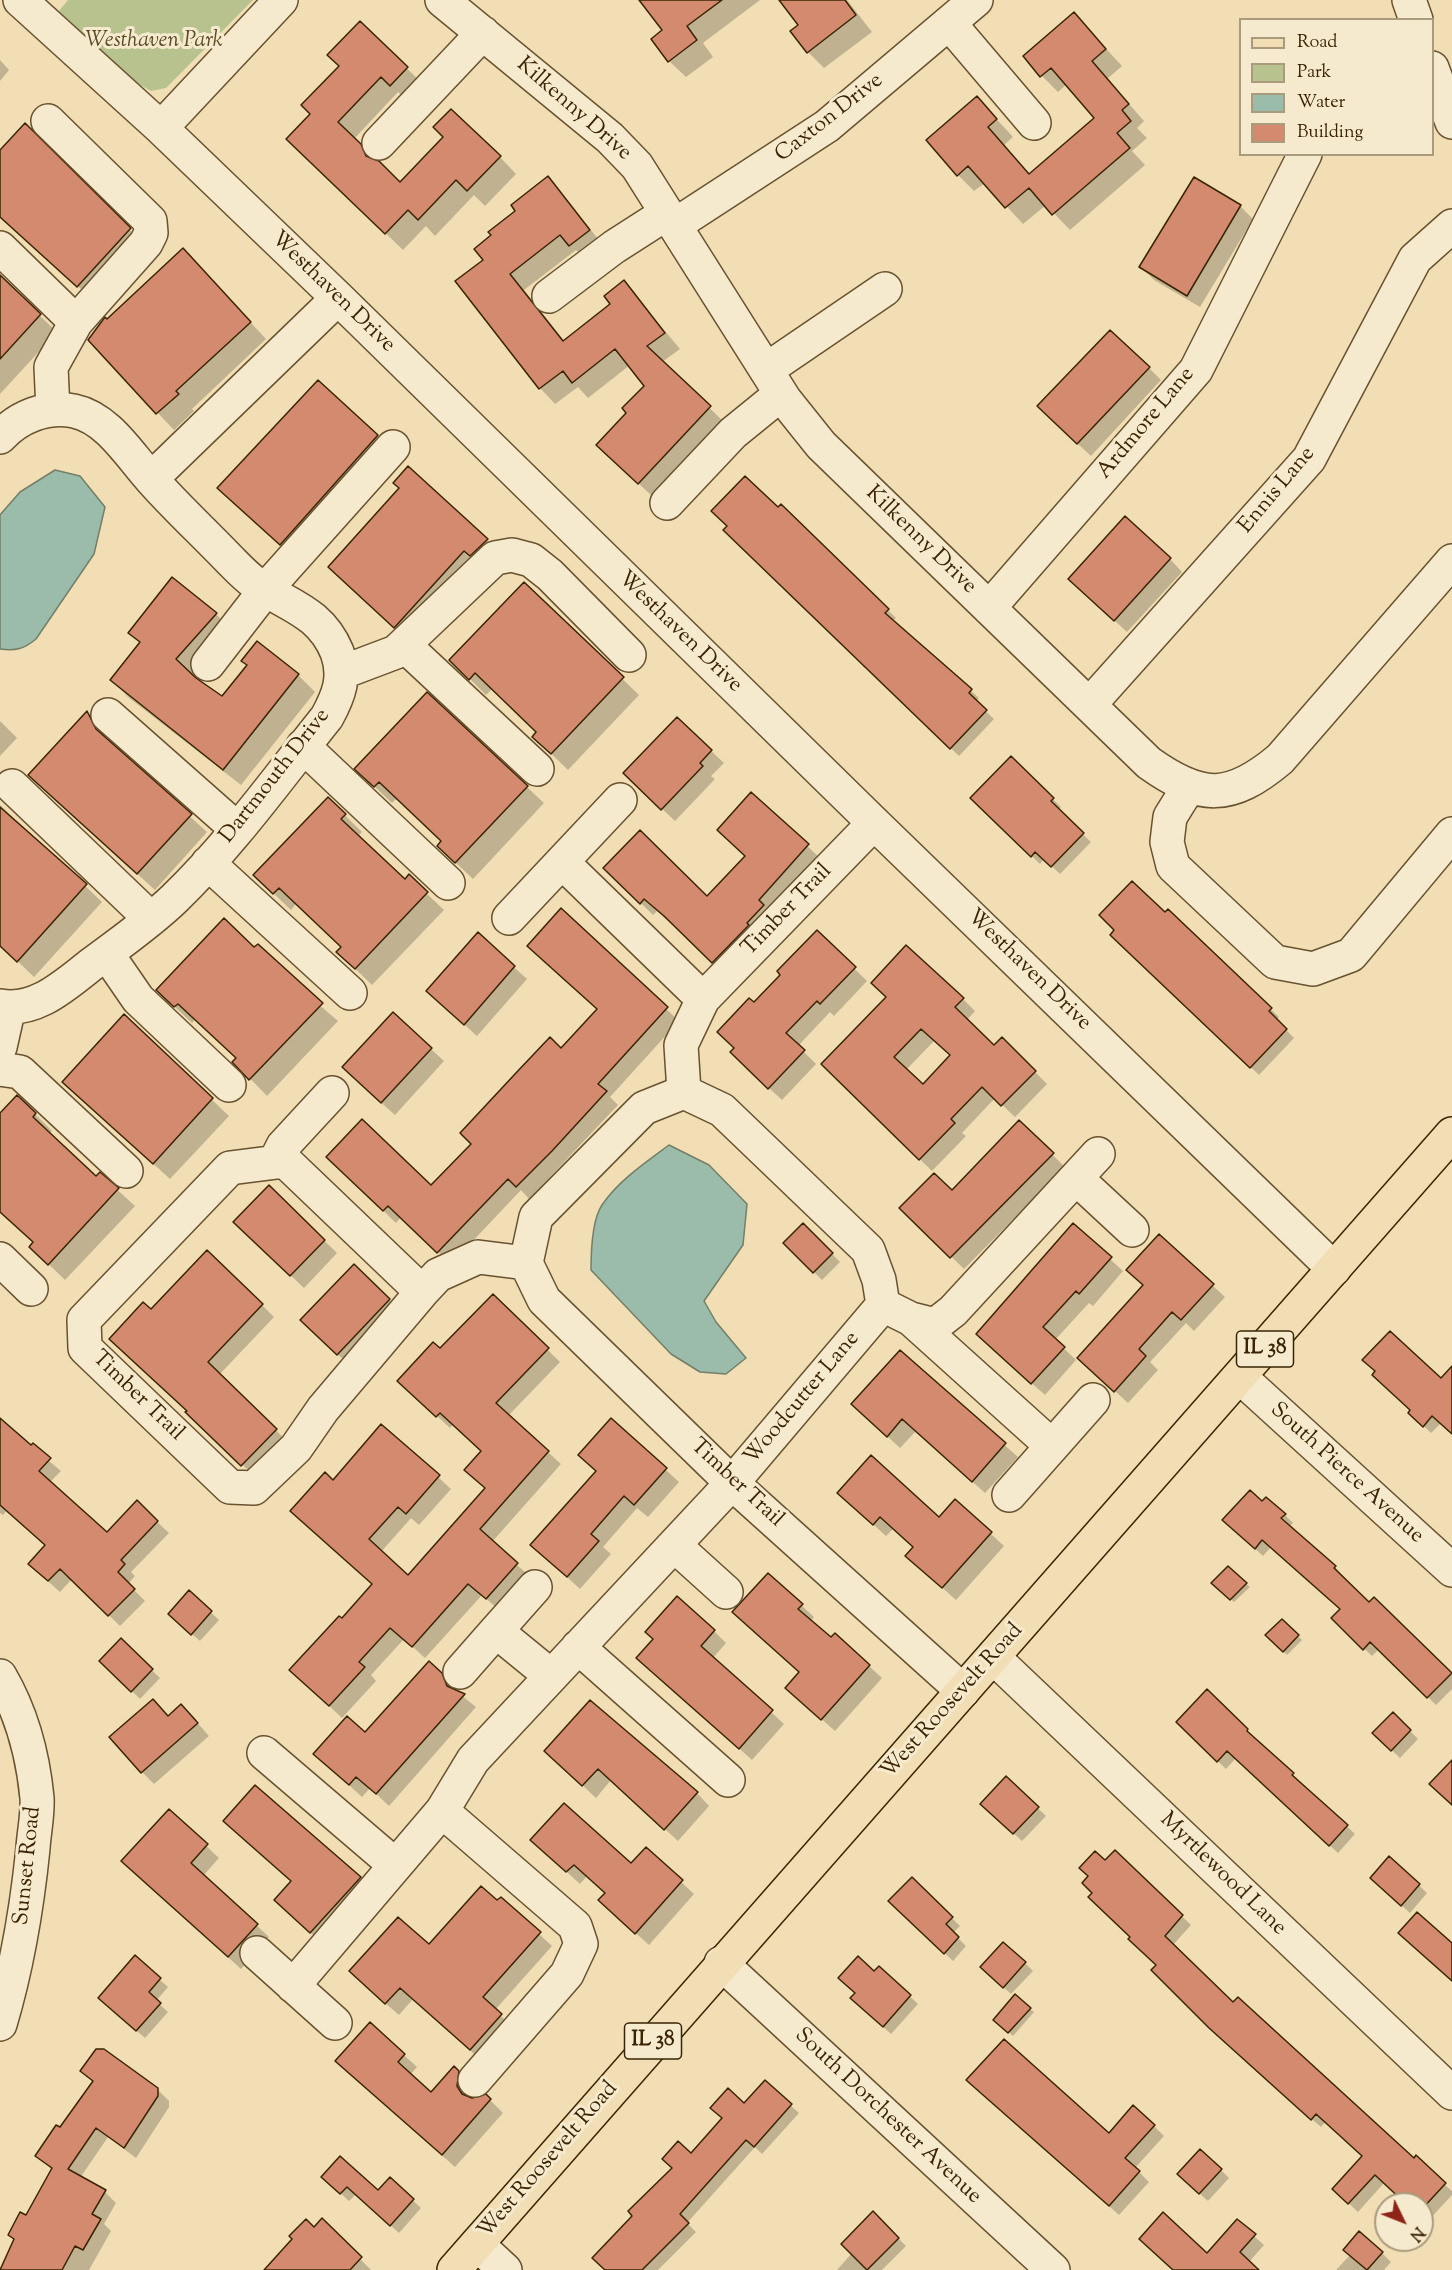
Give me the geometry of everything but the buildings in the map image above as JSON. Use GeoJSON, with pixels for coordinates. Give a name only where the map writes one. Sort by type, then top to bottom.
{"type":"FeatureCollection","features":[{"type":"Feature","properties":{"kind":"main road","name":"West Roosevelt Road"},"geometry":{"type":"LineString","coordinates":[[454,2270],[721,1964],[1450,1140]]}},
{"type":"Feature","properties":{"kind":"street","name":"Westhaven Drive"},"geometry":{"type":"LineString","coordinates":[[20,0],[160,128],[338,298],[874,823],[1335,1269]]}},
{"type":"Feature","properties":{"kind":"street"},"geometry":{"type":"LineString","coordinates":[[160,128],[281,0]]}},
{"type":"Feature","properties":{"kind":"street","name":"Kilkenny Drive"},"geometry":{"type":"LineString","coordinates":[[442,0],[610,138],[637,166],[773,382],[821,444],[1149,763],[1188,788],[1226,792],[1264,772],[1280,759],[1452,561]]}},
{"type":"Feature","properties":{"kind":"street","name":"Caxton Drive"},"geometry":{"type":"LineString","coordinates":[[549,296],[614,247],[671,219],[827,126],[976,0]]}},
{"type":"Feature","properties":{"kind":"street"},"geometry":{"type":"LineString","coordinates":[[1409,0],[1415,18]]}},
{"type":"Feature","properties":{"kind":"street"},"geometry":{"type":"LineString","coordinates":[[949,23],[1034,123]]}},
{"type":"Feature","properties":{"kind":"street"},"geometry":{"type":"LineString","coordinates":[[379,143],[483,33]]}},
{"type":"Feature","properties":{"kind":"street"},"geometry":{"type":"LineString","coordinates":[[1438,76],[1452,122]]}},
{"type":"Feature","properties":{"kind":"street"},"geometry":{"type":"LineString","coordinates":[[48,121],[150,221],[151,233],[146,243],[76,322],[51,367],[53,410]]}},
{"type":"Feature","properties":{"kind":"street","name":"Ardmore Lane"},"geometry":{"type":"LineString","coordinates":[[989,608],[1196,370],[1304,156]]}},
{"type":"Feature","properties":{"kind":"street","name":"Ennis Lane"},"geometry":{"type":"LineString","coordinates":[[1090,704],[1309,459],[1415,259],[1452,226]]}},
{"type":"Feature","properties":{"kind":"street"},"geometry":{"type":"LineString","coordinates":[[0,248],[76,322]]}},
{"type":"Feature","properties":{"kind":"street"},"geometry":{"type":"LineString","coordinates":[[667,503],[733,433],[773,382],[885,289]]}},
{"type":"Feature","properties":{"kind":"street"},"geometry":{"type":"LineString","coordinates":[[151,479],[338,298]]}},
{"type":"Feature","properties":{"kind":"street"},"geometry":{"type":"LineString","coordinates":[[0,437],[11,424],[31,414],[53,410],[75,411],[95,420],[113,435],[151,479],[239,570],[266,590],[307,612],[324,630],[336,652],[342,672],[396,652],[495,558],[512,555],[531,560],[550,575],[629,655]]}},
{"type":"Feature","properties":{"kind":"street"},"geometry":{"type":"LineString","coordinates":[[208,664],[266,590],[393,447]]}},
{"type":"Feature","properties":{"kind":"street"},"geometry":{"type":"LineString","coordinates":[[404,645],[537,769]]}},
{"type":"Feature","properties":{"kind":"street","name":"Dartmouth Drive"},"geometry":{"type":"LineString","coordinates":[[4,1007],[29,1006],[58,990],[151,919],[208,862],[237,829],[327,717],[339,695],[342,672]]}},
{"type":"Feature","properties":{"kind":"street"},"geometry":{"type":"LineString","coordinates":[[108,715],[237,829]]}},
{"type":"Feature","properties":{"kind":"street"},"geometry":{"type":"LineString","coordinates":[[303,746],[448,883]]}},
{"type":"Feature","properties":{"kind":"street"},"geometry":{"type":"LineString","coordinates":[[12,786],[151,919]]}},
{"type":"Feature","properties":{"kind":"street"},"geometry":{"type":"LineString","coordinates":[[1188,788],[1170,817],[1167,842],[1173,866],[1275,962],[1313,969],[1351,955],[1452,834]]}},
{"type":"Feature","properties":{"kind":"street"},"geometry":{"type":"LineString","coordinates":[[509,918],[620,800]]}},
{"type":"Feature","properties":{"kind":"street","name":"Timber Trail"},"geometry":{"type":"LineString","coordinates":[[684,1092],[681,1045],[703,999],[874,823]]}},
{"type":"Feature","properties":{"kind":"street"},"geometry":{"type":"LineString","coordinates":[[208,862],[350,993]]}},
{"type":"Feature","properties":{"kind":"street"},"geometry":{"type":"LineString","coordinates":[[561,862],[703,999]]}},
{"type":"Feature","properties":{"kind":"street"},"geometry":{"type":"LineString","coordinates":[[107,954],[138,999],[229,1085]]}},
{"type":"Feature","properties":{"kind":"street"},"geometry":{"type":"LineString","coordinates":[[0,1047],[4,1007]]}},
{"type":"Feature","properties":{"kind":"street"},"geometry":{"type":"LineString","coordinates":[[0,1069],[20,1072],[126,1171]]}},
{"type":"Feature","properties":{"kind":"street"},"geometry":{"type":"LineString","coordinates":[[526,1263],[536,1217],[644,1108],[684,1092],[722,1110],[868,1250],[879,1280],[897,1312],[1052,1446]]}},
{"type":"Feature","properties":{"kind":"street"},"geometry":{"type":"LineString","coordinates":[[332,1093],[282,1146],[276,1162],[285,1161],[422,1292]]}},
{"type":"Feature","properties":{"kind":"street"},"geometry":{"type":"LineString","coordinates":[[897,1312],[935,1325],[953,1311],[1098,1154]]}},
{"type":"Feature","properties":{"kind":"street","name":"Timber Trail"},"geometry":{"type":"LineString","coordinates":[[276,1162],[230,1168],[84,1320],[85,1348],[230,1487],[254,1488],[296,1448],[323,1410],[438,1275],[478,1257],[526,1263],[544,1300],[732,1483],[963,1691]]}},
{"type":"Feature","properties":{"kind":"street"},"geometry":{"type":"LineString","coordinates":[[1076,1178],[1132,1230]]}},
{"type":"Feature","properties":{"kind":"street"},"geometry":{"type":"LineString","coordinates":[[0,1259],[31,1289]]}},
{"type":"Feature","properties":{"kind":"street","name":"Woodcutter Lane"},"geometry":{"type":"LineString","coordinates":[[293,1986],[442,1811],[473,1760],[732,1483],[897,1312]]}},
{"type":"Feature","properties":{"kind":"street","name":"South Pierce Avenue"},"geometry":{"type":"LineString","coordinates":[[1240,1377],[1452,1570]]}},
{"type":"Feature","properties":{"kind":"street"},"geometry":{"type":"LineString","coordinates":[[1009,1494],[1094,1400]]}},
{"type":"Feature","properties":{"kind":"street"},"geometry":{"type":"LineString","coordinates":[[674,1545],[726,1592]]}},
{"type":"Feature","properties":{"kind":"street"},"geometry":{"type":"LineString","coordinates":[[460,1672],[535,1587]]}},
{"type":"Feature","properties":{"kind":"street"},"geometry":{"type":"LineString","coordinates":[[496,1631],[551,1676]]}},
{"type":"Feature","properties":{"kind":"street"},"geometry":{"type":"LineString","coordinates":[[578,1647],[728,1780]]}},
{"type":"Feature","properties":{"kind":"street","name":"Myrtlewood Lane"},"geometry":{"type":"LineString","coordinates":[[993,1657],[1452,2093]]}},
{"type":"Feature","properties":{"kind":"street","name":"Sunset Road"},"geometry":{"type":"LineString","coordinates":[[0,1676],[12,1697],[23,1727],[37,1799],[29,1887],[19,1945],[0,2024]]}},
{"type":"Feature","properties":{"kind":"street"},"geometry":{"type":"LineString","coordinates":[[264,1753],[395,1865]]}},
{"type":"Feature","properties":{"kind":"street"},"geometry":{"type":"LineString","coordinates":[[442,1811],[574,1926],[581,1944],[567,1974],[475,2080]]}},
{"type":"Feature","properties":{"kind":"street"},"geometry":{"type":"LineString","coordinates":[[257,1953],[335,2022]]}},
{"type":"Feature","properties":{"kind":"street","name":"South Dorchester Avenue"},"geometry":{"type":"LineString","coordinates":[[721,1964],[1053,2270]]}},
{"type":"Feature","properties":{"kind":"street"},"geometry":{"type":"LineString","coordinates":[[477,2244],[505,2270]]}},
{"type":"Feature","properties":{"kind":"green space","name":"Westhaven Park"},"geometry":{"type":"Polygon","coordinates":[[[68,0],[253,0],[166,88],[151,91],[137,83],[59,11],[68,0]]]}},
{"type":"Feature","properties":{"kind":"water"},"geometry":{"type":"Polygon","coordinates":[[[55,470],[80,476],[105,507],[94,554],[36,639],[20,648],[0,649],[0,515],[20,492],[55,470]]]}},
{"type":"Feature","properties":{"kind":"water"},"geometry":{"type":"Polygon","coordinates":[[[669,1145],[709,1165],[747,1204],[743,1245],[704,1301],[716,1322],[746,1358],[726,1374],[700,1372],[671,1354],[591,1270],[594,1227],[602,1205],[624,1180],[669,1145]]]}}]}
